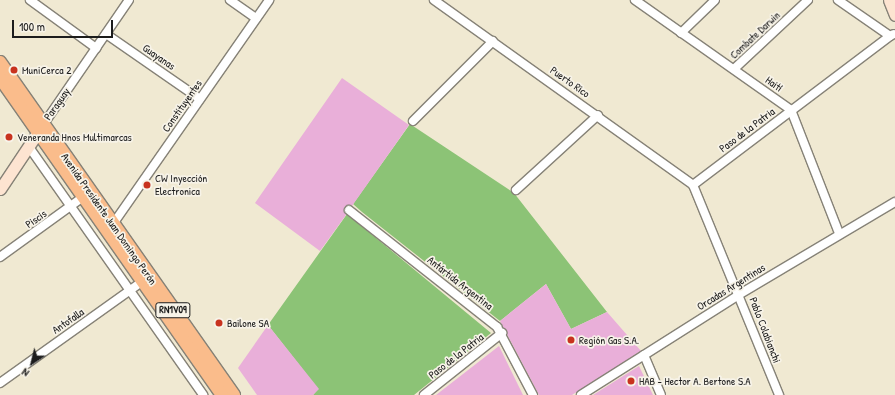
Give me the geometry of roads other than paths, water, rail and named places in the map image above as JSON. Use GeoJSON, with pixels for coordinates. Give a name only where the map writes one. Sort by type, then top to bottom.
{"type":"FeatureCollection","features":[{"type":"Feature","properties":{"kind":"main road"},"geometry":{"type":"LineString","coordinates":[[889,0],[895,15]]}},
{"type":"Feature","properties":{"kind":"main road","name":"Avenida Presidente Juan Domingo Perón"},"geometry":{"type":"LineString","coordinates":[[0,62],[84,197],[222,395]]}},
{"type":"Feature","properties":{"kind":"main road","name":"Avenida Presidente Juan Domingo Perón"},"geometry":{"type":"LineString","coordinates":[[0,78],[113,224],[234,395]]}},
{"type":"Feature","properties":{"kind":"main road","name":"Paraguay"},"geometry":{"type":"LineString","coordinates":[[0,189],[29,147],[40,128]]}},
{"type":"Feature","properties":{"kind":"street"},"geometry":{"type":"LineString","coordinates":[[30,0],[96,48]]}},
{"type":"Feature","properties":{"kind":"street","name":"Paraguay"},"geometry":{"type":"LineString","coordinates":[[40,128],[129,0]]}},
{"type":"Feature","properties":{"kind":"street"},"geometry":{"type":"LineString","coordinates":[[230,0],[256,18]]}},
{"type":"Feature","properties":{"kind":"street","name":"Constituyentes"},"geometry":{"type":"LineString","coordinates":[[113,224],[269,0]]}},
{"type":"Feature","properties":{"kind":"street","name":"Puerto Rico"},"geometry":{"type":"LineString","coordinates":[[434,0],[598,115],[693,185]]}},
{"type":"Feature","properties":{"kind":"street","name":"Haití"},"geometry":{"type":"LineString","coordinates":[[635,0],[791,110]]}},
{"type":"Feature","properties":{"kind":"street"},"geometry":{"type":"LineString","coordinates":[[681,33],[715,0]]}},
{"type":"Feature","properties":{"kind":"street","name":"Combate Darwin"},"geometry":{"type":"LineString","coordinates":[[734,69],[808,0]]}},
{"type":"Feature","properties":{"kind":"street"},"geometry":{"type":"LineString","coordinates":[[838,0],[893,35]]}},
{"type":"Feature","properties":{"kind":"street","name":"Guayanas"},"geometry":{"type":"LineString","coordinates":[[106,34],[200,99]]}},
{"type":"Feature","properties":{"kind":"street","name":"Paso de la Patria"},"geometry":{"type":"LineString","coordinates":[[693,185],[893,35]]}},
{"type":"Feature","properties":{"kind":"street"},"geometry":{"type":"LineString","coordinates":[[413,121],[493,41]]}},
{"type":"Feature","properties":{"kind":"street"},"geometry":{"type":"LineString","coordinates":[[791,110],[839,233]]}},
{"type":"Feature","properties":{"kind":"street"},"geometry":{"type":"LineString","coordinates":[[516,190],[598,115]]}},
{"type":"Feature","properties":{"kind":"street"},"geometry":{"type":"LineString","coordinates":[[29,147],[203,395]]}},
{"type":"Feature","properties":{"kind":"street","name":"Pablo Colabianchi"},"geometry":{"type":"LineString","coordinates":[[693,185],[740,294],[779,395]]}},
{"type":"Feature","properties":{"kind":"street","name":"Piscis"},"geometry":{"type":"LineString","coordinates":[[0,257],[84,197]]}},
{"type":"Feature","properties":{"kind":"street","name":"Orcadas Argentinas"},"geometry":{"type":"LineString","coordinates":[[581,395],[839,233],[895,202]]}},
{"type":"Feature","properties":{"kind":"street","name":"Antártida Argentina"},"geometry":{"type":"LineString","coordinates":[[349,210],[502,333],[533,395]]}},
{"type":"Feature","properties":{"kind":"street","name":"Antofalla"},"geometry":{"type":"LineString","coordinates":[[0,383],[143,281]]}},
{"type":"Feature","properties":{"kind":"street","name":"Paso de la Patria"},"geometry":{"type":"LineString","coordinates":[[424,395],[502,333]]}},
{"type":"Feature","properties":{"kind":"street"},"geometry":{"type":"LineString","coordinates":[[644,355],[662,395]]}},
{"type":"Feature","properties":{"kind":"place","name":"MuniCerca 2"},"geometry":{"type":"Point","coordinates":[14,70]}},
{"type":"Feature","properties":{"kind":"place","name":"Veneranda Hnos Multimarcas"},"geometry":{"type":"Point","coordinates":[9,137]}},
{"type":"Feature","properties":{"kind":"place","name":"CW Inyección Electronica"},"geometry":{"type":"Point","coordinates":[147,185]}},
{"type":"Feature","properties":{"kind":"place","name":"Bailone SA"},"geometry":{"type":"Point","coordinates":[219,323]}},
{"type":"Feature","properties":{"kind":"place","name":"Región Gas S.A."},"geometry":{"type":"Point","coordinates":[571,340]}},
{"type":"Feature","properties":{"kind":"place","name":"HAB - Hector A. Bertone S.A"},"geometry":{"type":"Point","coordinates":[631,381]}}]}
